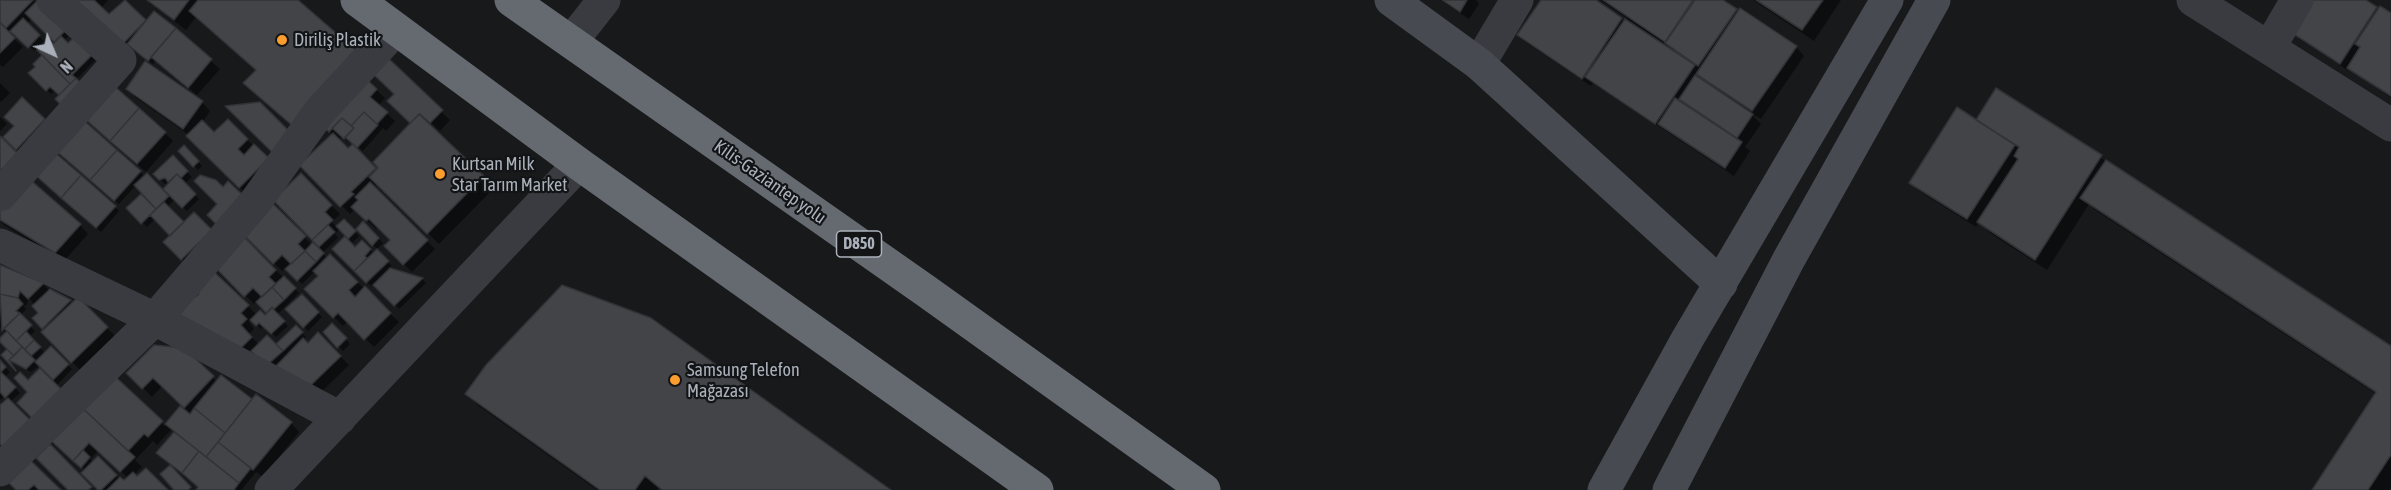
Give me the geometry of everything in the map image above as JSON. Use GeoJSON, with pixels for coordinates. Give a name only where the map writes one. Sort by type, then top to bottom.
{"type":"FeatureCollection","features":[{"type":"Feature","properties":{"kind":"highway"},"geometry":{"type":"LineString","coordinates":[[357,0],[579,164],[1037,490]]}},
{"type":"Feature","properties":{"kind":"highway","name":"Kilis-Gaziantep yolu"},"geometry":{"type":"LineString","coordinates":[[511,0],[926,291],[1204,490]]}},
{"type":"Feature","properties":{"kind":"main road"},"geometry":{"type":"LineString","coordinates":[[1391,0],[1479,64],[1721,284]]}},
{"type":"Feature","properties":{"kind":"main road"},"geometry":{"type":"LineString","coordinates":[[1604,490],[1887,0]]}},
{"type":"Feature","properties":{"kind":"main road"},"geometry":{"type":"LineString","coordinates":[[1669,490],[1790,260],[1934,0]]}},
{"type":"Feature","properties":{"kind":"street"},"geometry":{"type":"LineString","coordinates":[[0,195],[120,60],[52,0]]}},
{"type":"Feature","properties":{"kind":"street"},"geometry":{"type":"LineString","coordinates":[[571,42],[604,0]]}},
{"type":"Feature","properties":{"kind":"street"},"geometry":{"type":"LineString","coordinates":[[1479,64],[1517,0]]}},
{"type":"Feature","properties":{"kind":"street"},"geometry":{"type":"LineString","coordinates":[[2193,0],[2391,124]]}},
{"type":"Feature","properties":{"kind":"street"},"geometry":{"type":"LineString","coordinates":[[2269,48],[2297,0]]}},
{"type":"Feature","properties":{"kind":"street"},"geometry":{"type":"LineString","coordinates":[[0,470],[155,319],[255,201],[320,111],[396,29]]}},
{"type":"Feature","properties":{"kind":"street"},"geometry":{"type":"LineString","coordinates":[[271,490],[579,164]]}},
{"type":"Feature","properties":{"kind":"street"},"geometry":{"type":"LineString","coordinates":[[0,245],[155,319],[340,418]]}},
{"type":"Feature","properties":{"kind":"building"},"geometry":{"type":"Polygon","coordinates":[[[0,0],[33,0],[6,28],[0,22],[0,0]]]}},
{"type":"Feature","properties":{"kind":"building"},"geometry":{"type":"Polygon","coordinates":[[[38,0],[69,27],[54,42],[25,13],[38,0]]]}},
{"type":"Feature","properties":{"kind":"building"},"geometry":{"type":"Polygon","coordinates":[[[63,0],[94,0],[109,14],[125,0],[146,20],[117,50],[63,0]]]}},
{"type":"Feature","properties":{"kind":"building"},"geometry":{"type":"Polygon","coordinates":[[[147,0],[189,0],[174,20],[147,0]]]}},
{"type":"Feature","properties":{"kind":"building"},"geometry":{"type":"Polygon","coordinates":[[[198,0],[298,0],[359,53],[294,127],[243,83],[256,70],[189,11],[198,0]]]}},
{"type":"Feature","properties":{"kind":"building"},"geometry":{"type":"Polygon","coordinates":[[[1442,0],[1467,0],[1460,12],[1442,0]]]}},
{"type":"Feature","properties":{"kind":"building"},"geometry":{"type":"Polygon","coordinates":[[[1541,0],[1596,0],[1622,18],[1582,79],[1517,35],[1541,0]]]}},
{"type":"Feature","properties":{"kind":"building"},"geometry":{"type":"Polygon","coordinates":[[[1603,0],[1693,0],[1665,42],[1603,0]]]}},
{"type":"Feature","properties":{"kind":"building"},"geometry":{"type":"Polygon","coordinates":[[[1695,0],[1723,0],[1737,9],[1698,66],[1665,43],[1695,0]]]}},
{"type":"Feature","properties":{"kind":"building"},"geometry":{"type":"Polygon","coordinates":[[[1756,0],[1823,0],[1802,30],[1756,0]]]}},
{"type":"Feature","properties":{"kind":"building"},"geometry":{"type":"Polygon","coordinates":[[[2309,0],[2366,0],[2377,7],[2340,64],[2289,31],[2309,0]]]}},
{"type":"Feature","properties":{"kind":"building"},"geometry":{"type":"Polygon","coordinates":[[[2380,6],[2391,13],[2391,96],[2347,68],[2360,47],[2355,44],[2380,6]]]}},
{"type":"Feature","properties":{"kind":"building"},"geometry":{"type":"Polygon","coordinates":[[[1740,8],[1797,46],[1752,111],[1696,74],[1740,8]]]}},
{"type":"Feature","properties":{"kind":"building"},"geometry":{"type":"Polygon","coordinates":[[[154,11],[176,28],[148,61],[127,44],[154,11]]]}},
{"type":"Feature","properties":{"kind":"building"},"geometry":{"type":"Polygon","coordinates":[[[23,18],[40,35],[28,48],[10,31],[23,18]]]}},
{"type":"Feature","properties":{"kind":"building"},"geometry":{"type":"Polygon","coordinates":[[[1625,19],[1695,65],[1655,124],[1585,77],[1625,19]]]}},
{"type":"Feature","properties":{"kind":"building"},"geometry":{"type":"Polygon","coordinates":[[[0,23],[15,38],[0,53],[0,23]]]}},
{"type":"Feature","properties":{"kind":"building"},"geometry":{"type":"Polygon","coordinates":[[[176,28],[212,59],[188,88],[151,57],[176,28]]]}},
{"type":"Feature","properties":{"kind":"building"},"geometry":{"type":"Polygon","coordinates":[[[79,33],[96,51],[72,75],[76,78],[70,84],[37,50],[49,39],[53,44],[61,36],[68,43],[79,33]]]}},
{"type":"Feature","properties":{"kind":"building"},"geometry":{"type":"Polygon","coordinates":[[[42,55],[70,84],[59,95],[50,87],[46,91],[28,73],[35,67],[33,64],[42,55]]]}},
{"type":"Feature","properties":{"kind":"building"},"geometry":{"type":"Polygon","coordinates":[[[386,56],[443,110],[430,123],[420,114],[410,123],[387,101],[394,94],[371,72],[386,56]]]}},
{"type":"Feature","properties":{"kind":"building"},"geometry":{"type":"Polygon","coordinates":[[[145,61],[203,101],[183,129],[126,89],[145,61]]]}},
{"type":"Feature","properties":{"kind":"building"},"geometry":{"type":"Polygon","coordinates":[[[360,73],[377,89],[370,97],[388,112],[377,124],[364,112],[351,126],[342,118],[329,132],[316,120],[360,73]]]}},
{"type":"Feature","properties":{"kind":"building"},"geometry":{"type":"Polygon","coordinates":[[[1695,75],[1753,114],[1737,138],[1679,99],[1695,75]]]}},
{"type":"Feature","properties":{"kind":"building"},"geometry":{"type":"Polygon","coordinates":[[[76,78],[87,90],[66,110],[55,99],[76,78]]]}},
{"type":"Feature","properties":{"kind":"building"},"geometry":{"type":"Polygon","coordinates":[[[112,84],[139,108],[110,141],[83,117],[112,84]]]}},
{"type":"Feature","properties":{"kind":"building"},"geometry":{"type":"Polygon","coordinates":[[[1996,88],[2102,155],[2035,260],[1977,222],[2018,159],[2014,156],[2019,147],[1976,120],[1996,88]]]}},
{"type":"Feature","properties":{"kind":"building"},"geometry":{"type":"Polygon","coordinates":[[[22,97],[45,119],[16,150],[3,137],[14,126],[4,117],[22,97]]]}},
{"type":"Feature","properties":{"kind":"building"},"geometry":{"type":"Polygon","coordinates":[[[1675,98],[1742,142],[1725,168],[1658,124],[1675,98]]]}},
{"type":"Feature","properties":{"kind":"building"},"geometry":{"type":"Polygon","coordinates":[[[260,102],[296,138],[278,158],[225,106],[260,102]]]}},
{"type":"Feature","properties":{"kind":"building"},"geometry":{"type":"Polygon","coordinates":[[[1957,107],[2015,145],[1967,219],[1909,183],[1957,107]]]}},
{"type":"Feature","properties":{"kind":"building"},"geometry":{"type":"Polygon","coordinates":[[[139,108],[166,132],[137,164],[110,141],[139,108]]]}},
{"type":"Feature","properties":{"kind":"building"},"geometry":{"type":"Polygon","coordinates":[[[364,112],[378,125],[357,148],[345,137],[354,128],[351,126],[364,112]]]}},
{"type":"Feature","properties":{"kind":"building"},"geometry":{"type":"Polygon","coordinates":[[[419,114],[484,176],[427,234],[369,177],[378,168],[373,162],[419,114]]]}},
{"type":"Feature","properties":{"kind":"building"},"geometry":{"type":"Polygon","coordinates":[[[81,118],[117,150],[90,180],[54,149],[81,118]]]}},
{"type":"Feature","properties":{"kind":"building"},"geometry":{"type":"Polygon","coordinates":[[[342,118],[354,128],[344,139],[332,128],[342,118]]]}},
{"type":"Feature","properties":{"kind":"building"},"geometry":{"type":"Polygon","coordinates":[[[228,119],[248,139],[238,149],[244,155],[254,144],[269,158],[239,188],[186,136],[202,120],[214,132],[228,119]]]}},
{"type":"Feature","properties":{"kind":"building"},"geometry":{"type":"Polygon","coordinates":[[[333,133],[348,148],[353,144],[376,168],[351,192],[354,194],[340,207],[299,165],[333,133]]]}},
{"type":"Feature","properties":{"kind":"building"},"geometry":{"type":"Polygon","coordinates":[[[0,136],[22,158],[0,170],[0,136]]]}},
{"type":"Feature","properties":{"kind":"building"},"geometry":{"type":"Polygon","coordinates":[[[184,145],[199,161],[193,167],[178,151],[184,145]]]}},
{"type":"Feature","properties":{"kind":"building"},"geometry":{"type":"Polygon","coordinates":[[[117,150],[141,171],[114,201],[90,180],[117,150]]]}},
{"type":"Feature","properties":{"kind":"building"},"geometry":{"type":"Polygon","coordinates":[[[53,151],[81,175],[61,198],[33,173],[53,151]]]}},
{"type":"Feature","properties":{"kind":"building"},"geometry":{"type":"Polygon","coordinates":[[[173,155],[188,171],[181,178],[177,174],[168,182],[165,178],[159,180],[153,174],[173,155]]]}},
{"type":"Feature","properties":{"kind":"building"},"geometry":{"type":"Polygon","coordinates":[[[2106,160],[2391,346],[2391,455],[2368,490],[2312,490],[2376,392],[2080,198],[2106,160]]]}},
{"type":"Feature","properties":{"kind":"building"},"geometry":{"type":"Polygon","coordinates":[[[147,173],[169,196],[156,209],[134,185],[147,173]]]}},
{"type":"Feature","properties":{"kind":"building"},"geometry":{"type":"Polygon","coordinates":[[[301,173],[332,205],[325,212],[333,220],[312,240],[273,200],[301,173]]]}},
{"type":"Feature","properties":{"kind":"building"},"geometry":{"type":"Polygon","coordinates":[[[177,174],[196,194],[182,208],[163,189],[177,174]]]}},
{"type":"Feature","properties":{"kind":"building"},"geometry":{"type":"Polygon","coordinates":[[[81,175],[116,206],[96,228],[61,198],[81,175]]]}},
{"type":"Feature","properties":{"kind":"building"},"geometry":{"type":"Polygon","coordinates":[[[200,175],[216,180],[223,187],[228,181],[249,201],[221,229],[207,215],[217,204],[194,181],[200,175]]]}},
{"type":"Feature","properties":{"kind":"building"},"geometry":{"type":"Polygon","coordinates":[[[27,177],[81,224],[55,253],[0,220],[0,209],[27,177]]]}},
{"type":"Feature","properties":{"kind":"building"},"geometry":{"type":"Polygon","coordinates":[[[370,182],[428,240],[403,265],[384,246],[390,240],[369,219],[366,221],[351,207],[358,200],[355,197],[370,182]]]}},
{"type":"Feature","properties":{"kind":"building"},"geometry":{"type":"Polygon","coordinates":[[[141,194],[156,209],[141,224],[126,208],[141,194]]]}},
{"type":"Feature","properties":{"kind":"building"},"geometry":{"type":"Polygon","coordinates":[[[164,202],[184,222],[170,236],[150,215],[164,202]]]}},
{"type":"Feature","properties":{"kind":"building"},"geometry":{"type":"Polygon","coordinates":[[[271,202],[306,236],[298,244],[305,251],[291,264],[282,255],[273,264],[241,232],[271,202]]]}},
{"type":"Feature","properties":{"kind":"building"},"geometry":{"type":"Polygon","coordinates":[[[194,212],[212,230],[181,260],[163,242],[194,212]]]}},
{"type":"Feature","properties":{"kind":"building"},"geometry":{"type":"Polygon","coordinates":[[[344,219],[356,231],[348,239],[336,226],[344,219]]]}},
{"type":"Feature","properties":{"kind":"building"},"geometry":{"type":"Polygon","coordinates":[[[363,221],[379,238],[372,246],[356,229],[363,221]]]}},
{"type":"Feature","properties":{"kind":"building"},"geometry":{"type":"Polygon","coordinates":[[[328,225],[335,232],[319,247],[312,240],[328,225]]]}},
{"type":"Feature","properties":{"kind":"building"},"geometry":{"type":"Polygon","coordinates":[[[345,236],[355,247],[362,240],[371,249],[365,256],[367,258],[354,271],[332,249],[345,236]]]}},
{"type":"Feature","properties":{"kind":"building"},"geometry":{"type":"Polygon","coordinates":[[[244,237],[276,270],[269,277],[276,284],[262,297],[253,288],[244,297],[214,266],[244,237]]]}},
{"type":"Feature","properties":{"kind":"building"},"geometry":{"type":"Polygon","coordinates":[[[313,242],[324,253],[316,262],[305,251],[313,242]]]}},
{"type":"Feature","properties":{"kind":"building"},"geometry":{"type":"Polygon","coordinates":[[[377,249],[389,261],[366,283],[354,271],[377,249]]]}},
{"type":"Feature","properties":{"kind":"building"},"geometry":{"type":"Polygon","coordinates":[[[305,251],[316,262],[297,281],[285,269],[305,251]]]}},
{"type":"Feature","properties":{"kind":"building"},"geometry":{"type":"Polygon","coordinates":[[[330,254],[358,282],[349,290],[355,297],[365,286],[391,313],[364,340],[338,313],[333,318],[304,289],[318,276],[313,271],[330,254]]]}},
{"type":"Feature","properties":{"kind":"building"},"geometry":{"type":"Polygon","coordinates":[[[0,265],[44,283],[28,299],[20,291],[18,298],[0,294],[0,265]]]}},
{"type":"Feature","properties":{"kind":"building"},"geometry":{"type":"Polygon","coordinates":[[[390,268],[423,278],[394,306],[373,285],[390,268]]]}},
{"type":"Feature","properties":{"kind":"building"},"geometry":{"type":"Polygon","coordinates":[[[211,269],[249,305],[241,313],[247,319],[241,325],[252,337],[240,349],[173,313],[199,294],[192,286],[211,269]]]}},
{"type":"Feature","properties":{"kind":"building"},"geometry":{"type":"Polygon","coordinates":[[[284,276],[296,288],[284,300],[272,287],[284,276]]]}},
{"type":"Feature","properties":{"kind":"building"},"geometry":{"type":"Polygon","coordinates":[[[562,285],[651,318],[891,490],[662,490],[645,476],[635,490],[600,490],[465,394],[486,365],[562,285]]]}},
{"type":"Feature","properties":{"kind":"building"},"geometry":{"type":"Polygon","coordinates":[[[272,287],[284,300],[266,313],[256,302],[272,287]]]}},
{"type":"Feature","properties":{"kind":"building"},"geometry":{"type":"Polygon","coordinates":[[[50,289],[71,300],[42,329],[32,318],[38,313],[32,306],[50,289]]]}},
{"type":"Feature","properties":{"kind":"building"},"geometry":{"type":"Polygon","coordinates":[[[0,294],[18,298],[23,304],[16,311],[20,313],[2,331],[0,294]]]}},
{"type":"Feature","properties":{"kind":"building"},"geometry":{"type":"Polygon","coordinates":[[[302,294],[319,312],[303,328],[285,309],[302,294]]]}},
{"type":"Feature","properties":{"kind":"building"},"geometry":{"type":"Polygon","coordinates":[[[78,297],[108,327],[71,363],[41,332],[78,297]]]}},
{"type":"Feature","properties":{"kind":"building"},"geometry":{"type":"Polygon","coordinates":[[[272,308],[285,321],[271,334],[259,323],[256,326],[250,320],[260,310],[265,315],[272,308]]]}},
{"type":"Feature","properties":{"kind":"building"},"geometry":{"type":"Polygon","coordinates":[[[20,313],[32,325],[16,341],[4,328],[20,313]]]}},
{"type":"Feature","properties":{"kind":"building"},"geometry":{"type":"Polygon","coordinates":[[[332,323],[347,338],[337,348],[323,332],[332,323]]]}},
{"type":"Feature","properties":{"kind":"building"},"geometry":{"type":"Polygon","coordinates":[[[296,325],[303,332],[283,351],[276,344],[296,325]]]}},
{"type":"Feature","properties":{"kind":"building"},"geometry":{"type":"Polygon","coordinates":[[[7,331],[22,347],[14,356],[0,342],[0,338],[7,331]]]}},
{"type":"Feature","properties":{"kind":"building"},"geometry":{"type":"Polygon","coordinates":[[[26,331],[34,340],[25,349],[16,341],[26,331]]]}},
{"type":"Feature","properties":{"kind":"building"},"geometry":{"type":"Polygon","coordinates":[[[318,332],[341,356],[309,387],[274,368],[303,338],[308,343],[318,332]]]}},
{"type":"Feature","properties":{"kind":"building"},"geometry":{"type":"Polygon","coordinates":[[[267,335],[283,351],[266,366],[251,351],[267,335]]]}},
{"type":"Feature","properties":{"kind":"building"},"geometry":{"type":"Polygon","coordinates":[[[34,340],[41,347],[31,356],[25,349],[34,340]]]}},
{"type":"Feature","properties":{"kind":"building"},"geometry":{"type":"Polygon","coordinates":[[[154,345],[184,348],[214,376],[184,408],[153,378],[142,389],[126,373],[154,345]]]}},
{"type":"Feature","properties":{"kind":"building"},"geometry":{"type":"Polygon","coordinates":[[[51,346],[69,364],[53,380],[35,362],[51,346]]]}},
{"type":"Feature","properties":{"kind":"building"},"geometry":{"type":"Polygon","coordinates":[[[22,347],[35,360],[26,369],[9,360],[22,347]]]}},
{"type":"Feature","properties":{"kind":"building"},"geometry":{"type":"Polygon","coordinates":[[[7,349],[14,356],[9,360],[16,371],[1,355],[7,349]]]}},
{"type":"Feature","properties":{"kind":"building"},"geometry":{"type":"Polygon","coordinates":[[[0,360],[6,367],[1,372],[16,387],[5,398],[0,392],[0,360]]]}},
{"type":"Feature","properties":{"kind":"building"},"geometry":{"type":"Polygon","coordinates":[[[40,368],[62,390],[33,419],[17,403],[27,392],[14,378],[20,372],[28,380],[40,368]]]}},
{"type":"Feature","properties":{"kind":"building"},"geometry":{"type":"Polygon","coordinates":[[[107,369],[163,421],[148,437],[144,434],[128,451],[76,402],[107,369]]]}},
{"type":"Feature","properties":{"kind":"building"},"geometry":{"type":"Polygon","coordinates":[[[221,375],[252,399],[225,433],[194,408],[221,375]]]}},
{"type":"Feature","properties":{"kind":"building"},"geometry":{"type":"Polygon","coordinates":[[[256,394],[292,422],[253,470],[218,442],[256,394]]]}},
{"type":"Feature","properties":{"kind":"building"},"geometry":{"type":"Polygon","coordinates":[[[8,398],[31,421],[3,447],[0,444],[0,405],[8,398]]]}},
{"type":"Feature","properties":{"kind":"building"},"geometry":{"type":"Polygon","coordinates":[[[76,402],[135,457],[120,472],[89,443],[73,461],[45,435],[76,402]]]}},
{"type":"Feature","properties":{"kind":"building"},"geometry":{"type":"Polygon","coordinates":[[[180,406],[190,414],[194,408],[225,433],[206,457],[165,424],[180,406]]]}},
{"type":"Feature","properties":{"kind":"building"},"geometry":{"type":"Polygon","coordinates":[[[174,432],[199,451],[182,473],[156,453],[174,432]]]}},
{"type":"Feature","properties":{"kind":"building"},"geometry":{"type":"Polygon","coordinates":[[[218,442],[251,468],[239,483],[206,457],[218,442]]]}},
{"type":"Feature","properties":{"kind":"building"},"geometry":{"type":"Polygon","coordinates":[[[50,444],[92,487],[88,490],[68,490],[36,458],[50,444]]]}},
{"type":"Feature","properties":{"kind":"building"},"geometry":{"type":"Polygon","coordinates":[[[83,450],[90,457],[81,468],[73,461],[83,450]]]}},
{"type":"Feature","properties":{"kind":"building"},"geometry":{"type":"Polygon","coordinates":[[[199,451],[239,483],[234,490],[196,490],[198,487],[182,473],[199,451]]]}},
{"type":"Feature","properties":{"kind":"building"},"geometry":{"type":"Polygon","coordinates":[[[98,456],[117,475],[101,490],[98,490],[81,473],[98,456]]]}},
{"type":"Feature","properties":{"kind":"building"},"geometry":{"type":"Polygon","coordinates":[[[27,457],[61,490],[39,490],[34,485],[28,490],[16,490],[6,480],[27,457]]]}},
{"type":"Feature","properties":{"kind":"building"},"geometry":{"type":"Polygon","coordinates":[[[170,465],[191,487],[188,490],[174,490],[160,474],[170,465]]]}},
{"type":"Feature","properties":{"kind":"building"},"geometry":{"type":"Polygon","coordinates":[[[146,468],[168,490],[107,490],[120,477],[124,480],[133,472],[137,476],[146,468]]]}},
{"type":"Feature","properties":{"kind":"place","name":"Diriliş Plastik"},"geometry":{"type":"Point","coordinates":[282,40]}},
{"type":"Feature","properties":{"kind":"place","name":"Kurtsan Milk Star Tarım Market"},"geometry":{"type":"Point","coordinates":[440,174]}},
{"type":"Feature","properties":{"kind":"place","name":"Samsung Telefon Mağazası"},"geometry":{"type":"Point","coordinates":[675,380]}}]}
